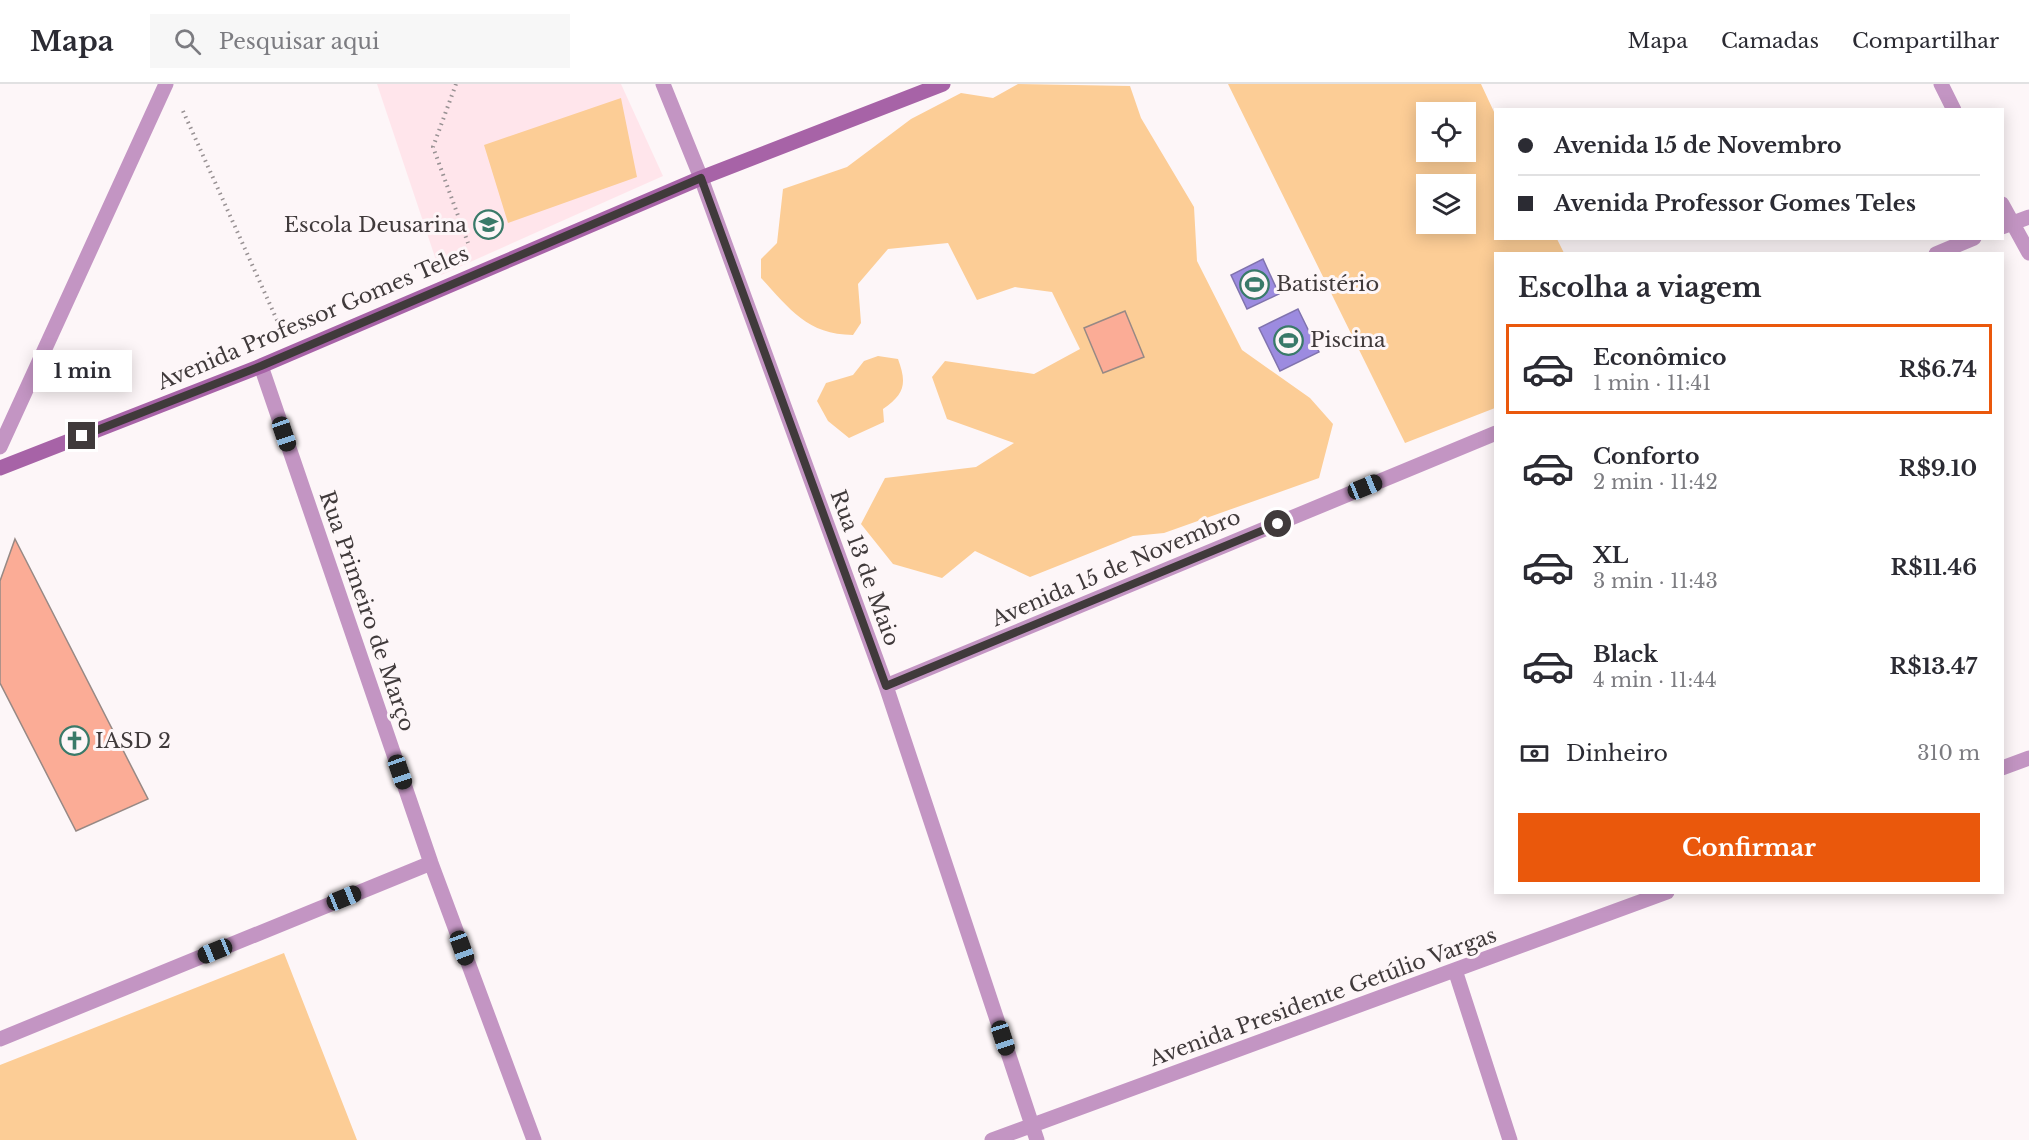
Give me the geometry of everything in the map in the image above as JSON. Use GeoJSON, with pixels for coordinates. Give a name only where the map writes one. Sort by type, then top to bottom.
{"type":"FeatureCollection","features":[{"type":"Feature","properties":{"kind":"street"},"geometry":{"type":"LineString","coordinates":[[0,447],[166,84]]}},
{"type":"Feature","properties":{"kind":"street","name":"Rua 13 de Maio"},"geometry":{"type":"LineString","coordinates":[[663,84],[701,178],[886,686],[1035,1133]]}},
{"type":"Feature","properties":{"kind":"street","name":"Avenida Professor Gomes Teles"},"geometry":{"type":"LineString","coordinates":[[0,468],[261,366],[291,351],[701,178],[943,84]]}},
{"type":"Feature","properties":{"kind":"street"},"geometry":{"type":"LineString","coordinates":[[1941,84],[1953,108]]}},
{"type":"Feature","properties":{"kind":"street"},"geometry":{"type":"LineString","coordinates":[[2029,217],[2007,225],[2029,253]]}},
{"type":"Feature","properties":{"kind":"street"},"geometry":{"type":"LineString","coordinates":[[1941,252],[1969,240]]}},
{"type":"Feature","properties":{"kind":"street","name":"Rua Primeiro de Março"},"geometry":{"type":"LineString","coordinates":[[261,366],[430,863],[534,1140]]}},
{"type":"Feature","properties":{"kind":"street","name":"Avenida 15 de Novembro"},"geometry":{"type":"LineString","coordinates":[[886,686],[1494,434]]}},
{"type":"Feature","properties":{"kind":"street"},"geometry":{"type":"LineString","coordinates":[[2004,767],[2029,758]]}},
{"type":"Feature","properties":{"kind":"street"},"geometry":{"type":"LineString","coordinates":[[0,1040],[430,863]]}},
{"type":"Feature","properties":{"kind":"street","name":"Avenida Presidente Getúlio Vargas"},"geometry":{"type":"LineString","coordinates":[[992,1140],[1035,1133],[1455,970],[1662,894]]}},
{"type":"Feature","properties":{"kind":"street"},"geometry":{"type":"LineString","coordinates":[[1455,970],[1510,1140]]}},
{"type":"Feature","properties":{"kind":"path"},"geometry":{"type":"LineString","coordinates":[[456,84],[433,147],[468,243]]}},
{"type":"Feature","properties":{"kind":"path"},"geometry":{"type":"LineString","coordinates":[[181,106],[291,351]]}},
{"type":"Feature","properties":{"kind":"shaded area","name":"Escola Deusarina"},"geometry":{"type":"Polygon","coordinates":[[[377,84],[621,84],[663,176],[441,275],[377,84]]]}},
{"type":"Feature","properties":{"kind":"shaded area"},"geometry":{"type":"Polygon","coordinates":[[[1018,84],[1130,86],[1141,118],[1194,207],[1197,261],[1242,350],[1310,398],[1333,424],[1319,478],[1164,533],[1133,536],[1030,577],[975,551],[942,578],[893,564],[861,524],[885,478],[976,467],[1014,443],[947,419],[932,377],[945,361],[1034,374],[1080,349],[1052,292],[1015,287],[977,300],[948,243],[888,249],[858,284],[861,323],[853,335],[837,334],[811,325],[790,309],[761,278],[761,259],[777,243],[783,189],[847,167],[911,119],[961,93],[993,98],[1018,84]]]}},
{"type":"Feature","properties":{"kind":"shaded area"},"geometry":{"type":"Polygon","coordinates":[[[1228,84],[1481,84],[1494,112],[1494,240],[1558,240],[1564,252],[1494,252],[1494,408],[1405,443],[1228,84]]]}},
{"type":"Feature","properties":{"kind":"shaded area"},"geometry":{"type":"Polygon","coordinates":[[[621,98],[637,177],[508,223],[484,145],[621,98]]]}},
{"type":"Feature","properties":{"kind":"shaded area","name":"Batistério"},"geometry":{"type":"Polygon","coordinates":[[[1263,259],[1279,294],[1247,309],[1231,275],[1263,259]]]}},
{"type":"Feature","properties":{"kind":"shaded area","name":"Piscina"},"geometry":{"type":"Polygon","coordinates":[[[1298,309],[1319,352],[1280,371],[1259,328],[1298,309]]]}},
{"type":"Feature","properties":{"kind":"shaded area"},"geometry":{"type":"Polygon","coordinates":[[[878,356],[898,359],[903,375],[900,393],[883,409],[884,422],[849,438],[828,421],[817,401],[826,383],[853,375],[864,361],[878,356]]]}},
{"type":"Feature","properties":{"kind":"shaded area"},"geometry":{"type":"Polygon","coordinates":[[[284,953],[357,1140],[0,1140],[0,1065],[284,953]]]}},
{"type":"Feature","properties":{"kind":"building"},"geometry":{"type":"Polygon","coordinates":[[[1125,311],[1144,357],[1103,373],[1084,328],[1125,311]]]}},
{"type":"Feature","properties":{"kind":"building","name":"IASD 2"},"geometry":{"type":"Polygon","coordinates":[[[15,539],[148,799],[76,831],[0,683],[0,581],[15,539]]]}},
{"type":"Feature","properties":{"kind":"place","name":"Escola Deusarina"},"geometry":{"type":"Point","coordinates":[488,225]}},
{"type":"Feature","properties":{"kind":"place","name":"Batistério"},"geometry":{"type":"Point","coordinates":[1255,284]}},
{"type":"Feature","properties":{"kind":"place","name":"Piscina"},"geometry":{"type":"Point","coordinates":[1289,340]}},
{"type":"Feature","properties":{"kind":"place","name":"IASD 2"},"geometry":{"type":"Point","coordinates":[74,741]}},
{"type":"Feature","properties":{"kind":"route"},"geometry":{"type":"LineString","coordinates":[[82,436],[261,366],[291,351],[701,178],[886,686],[1278,524]]}}]}
